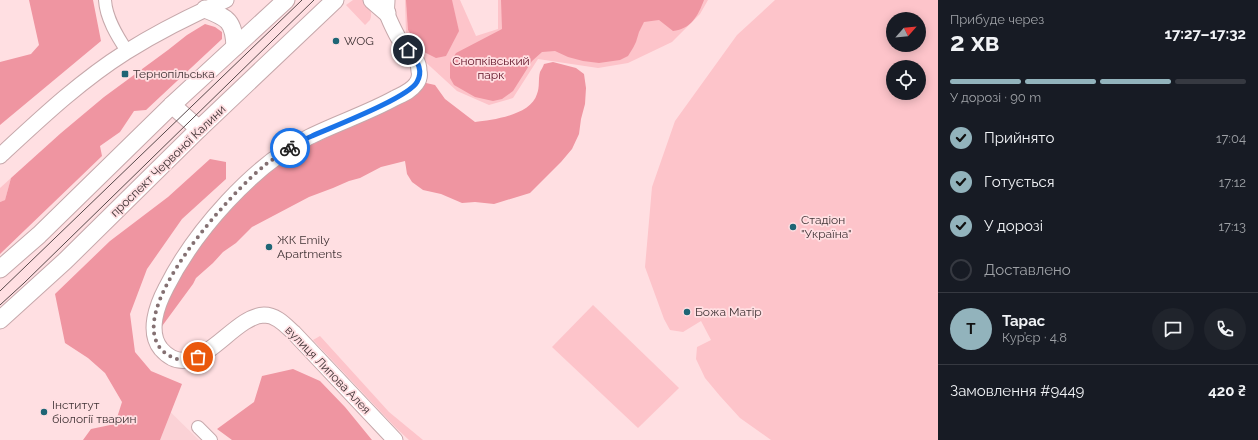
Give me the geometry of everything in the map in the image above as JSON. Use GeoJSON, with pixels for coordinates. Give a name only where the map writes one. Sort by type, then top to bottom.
{"type":"FeatureCollection","features":[{"type":"Feature","properties":{"kind":"main road"},"geometry":{"type":"LineString","coordinates":[[0,269],[39,235],[172,105],[286,0]]}},
{"type":"Feature","properties":{"kind":"main road","name":"проспект Червоної Калини"},"geometry":{"type":"LineString","coordinates":[[0,320],[65,261],[199,129],[335,0]]}},
{"type":"Feature","properties":{"kind":"main road"},"geometry":{"type":"LineString","coordinates":[[372,0],[387,6]]}},
{"type":"Feature","properties":{"kind":"main road"},"geometry":{"type":"LineString","coordinates":[[205,9],[220,14],[229,22],[234,32],[235,47]]}},
{"type":"Feature","properties":{"kind":"main road"},"geometry":{"type":"LineString","coordinates":[[172,105],[199,129]]}},
{"type":"Feature","properties":{"kind":"street"},"geometry":{"type":"LineString","coordinates":[[105,0],[105,6],[112,25],[127,51]]}},
{"type":"Feature","properties":{"kind":"street"},"geometry":{"type":"LineString","coordinates":[[0,156],[76,88],[127,51],[166,29],[226,0]]}},
{"type":"Feature","properties":{"kind":"street","name":"вулиця Липова Алея"},"geometry":{"type":"LineString","coordinates":[[387,6],[400,40],[417,60],[420,75],[417,83],[409,91],[388,103],[309,137],[283,152],[264,166],[228,201],[198,236],[173,273],[161,298],[155,316],[154,332],[161,349],[178,360],[190,360],[205,353],[248,319],[264,315],[271,316],[282,321],[396,440]]}},
{"type":"Feature","properties":{"kind":"street"},"geometry":{"type":"LineString","coordinates":[[198,427],[211,440]]}},
{"type":"Feature","properties":{"kind":"shaded area"},"geometry":{"type":"Polygon","coordinates":[[[159,401],[199,440],[128,440],[159,401]]]}},
{"type":"Feature","properties":{"kind":"green space"},"geometry":{"type":"Polygon","coordinates":[[[29,0],[93,0],[101,41],[0,125],[0,62],[31,54],[39,45],[29,0]]]}},
{"type":"Feature","properties":{"kind":"green space"},"geometry":{"type":"Polygon","coordinates":[[[353,0],[363,0],[369,6],[371,18],[365,25],[346,5],[353,0]]]}},
{"type":"Feature","properties":{"kind":"green space","name":"Снопківський парк"},"geometry":{"type":"Polygon","coordinates":[[[405,0],[460,0],[476,36],[498,29],[498,0],[708,0],[700,14],[672,42],[628,63],[598,68],[538,59],[513,98],[489,105],[457,91],[420,57],[406,35],[405,0]]]}},
{"type":"Feature","properties":{"kind":"green space"},"geometry":{"type":"Polygon","coordinates":[[[406,0],[452,0],[459,31],[446,56],[436,58],[422,51],[408,30],[406,0]]]}},
{"type":"Feature","properties":{"kind":"green space","name":"Снопківський парк"},"geometry":{"type":"Polygon","coordinates":[[[501,0],[704,0],[693,21],[685,28],[673,31],[659,20],[644,22],[636,42],[628,56],[620,60],[599,63],[568,57],[555,51],[542,52],[532,61],[513,91],[502,99],[493,101],[475,97],[454,85],[450,78],[450,63],[456,53],[502,29],[501,0]]]}},
{"type":"Feature","properties":{"kind":"green space","name":"Стадіон \"Україна\""},"geometry":{"type":"Polygon","coordinates":[[[775,0],[938,0],[938,440],[771,440],[740,418],[705,378],[696,359],[697,347],[711,340],[701,321],[683,332],[670,330],[664,319],[645,267],[652,187],[675,121],[737,35],[775,0]]]}},
{"type":"Feature","properties":{"kind":"green space"},"geometry":{"type":"Polygon","coordinates":[[[205,24],[215,27],[222,32],[222,39],[146,110],[134,111],[120,132],[100,146],[102,156],[0,254],[0,202],[5,200],[11,178],[104,97],[187,35],[205,24]]]}},
{"type":"Feature","properties":{"kind":"green space"},"geometry":{"type":"Polygon","coordinates":[[[553,62],[576,68],[584,74],[586,88],[585,104],[579,134],[572,149],[530,193],[494,204],[475,202],[462,203],[441,194],[423,190],[412,182],[407,174],[405,161],[381,167],[360,178],[309,197],[252,227],[196,278],[157,333],[173,277],[232,203],[288,155],[324,139],[339,129],[420,84],[426,83],[435,85],[445,99],[475,122],[501,118],[519,112],[533,101],[538,91],[540,72],[544,64],[553,62]]]}},
{"type":"Feature","properties":{"kind":"green space"},"geometry":{"type":"Polygon","coordinates":[[[210,159],[226,162],[226,179],[182,219],[147,269],[130,314],[135,352],[151,371],[182,384],[160,440],[83,440],[91,429],[115,424],[122,402],[105,373],[88,358],[65,343],[55,294],[110,241],[168,197],[210,159]]]}},
{"type":"Feature","properties":{"kind":"green space"},"geometry":{"type":"Polygon","coordinates":[[[11,178],[5,200],[0,202],[0,188],[11,178]]]}},
{"type":"Feature","properties":{"kind":"green space"},"geometry":{"type":"Polygon","coordinates":[[[593,305],[679,388],[638,428],[552,347],[593,305]]]}},
{"type":"Feature","properties":{"kind":"green space"},"geometry":{"type":"Polygon","coordinates":[[[320,336],[389,412],[423,440],[409,440],[395,427],[313,340],[320,336]]]}},
{"type":"Feature","properties":{"kind":"green space"},"geometry":{"type":"Polygon","coordinates":[[[293,369],[320,381],[345,407],[372,440],[232,440],[217,429],[254,402],[262,376],[293,369]]]}},
{"type":"Feature","properties":{"kind":"tram line"},"geometry":{"type":"LineString","coordinates":[[0,291],[302,0]]}},
{"type":"Feature","properties":{"kind":"tram line"},"geometry":{"type":"LineString","coordinates":[[0,305],[314,0]]}},
{"type":"Feature","properties":{"kind":"way so far"},"geometry":{"type":"LineString","coordinates":[[198,357],[190,360],[178,360],[161,349],[154,332],[155,316],[161,298],[173,273],[198,236],[228,201],[264,166],[290,148]]}},
{"type":"Feature","properties":{"kind":"place","name":"WOG"},"geometry":{"type":"Point","coordinates":[336,41]}},
{"type":"Feature","properties":{"kind":"place","name":"Тернопільська"},"geometry":{"type":"Point","coordinates":[125,74]}},
{"type":"Feature","properties":{"kind":"place","name":"Стадіон \"Україна\""},"geometry":{"type":"Point","coordinates":[793,227]}},
{"type":"Feature","properties":{"kind":"place","name":"ЖК Emily Apartments"},"geometry":{"type":"Point","coordinates":[269,247]}},
{"type":"Feature","properties":{"kind":"place","name":"Божа Матір"},"geometry":{"type":"Point","coordinates":[687,312]}},
{"type":"Feature","properties":{"kind":"place","name":"Інститут біології тварин"},"geometry":{"type":"Point","coordinates":[44,412]}},
{"type":"Feature","properties":{"kind":"route"},"geometry":{"type":"LineString","coordinates":[[290,148],[309,137],[388,103],[409,91],[417,83],[420,75],[417,60],[408,50]]}}]}
